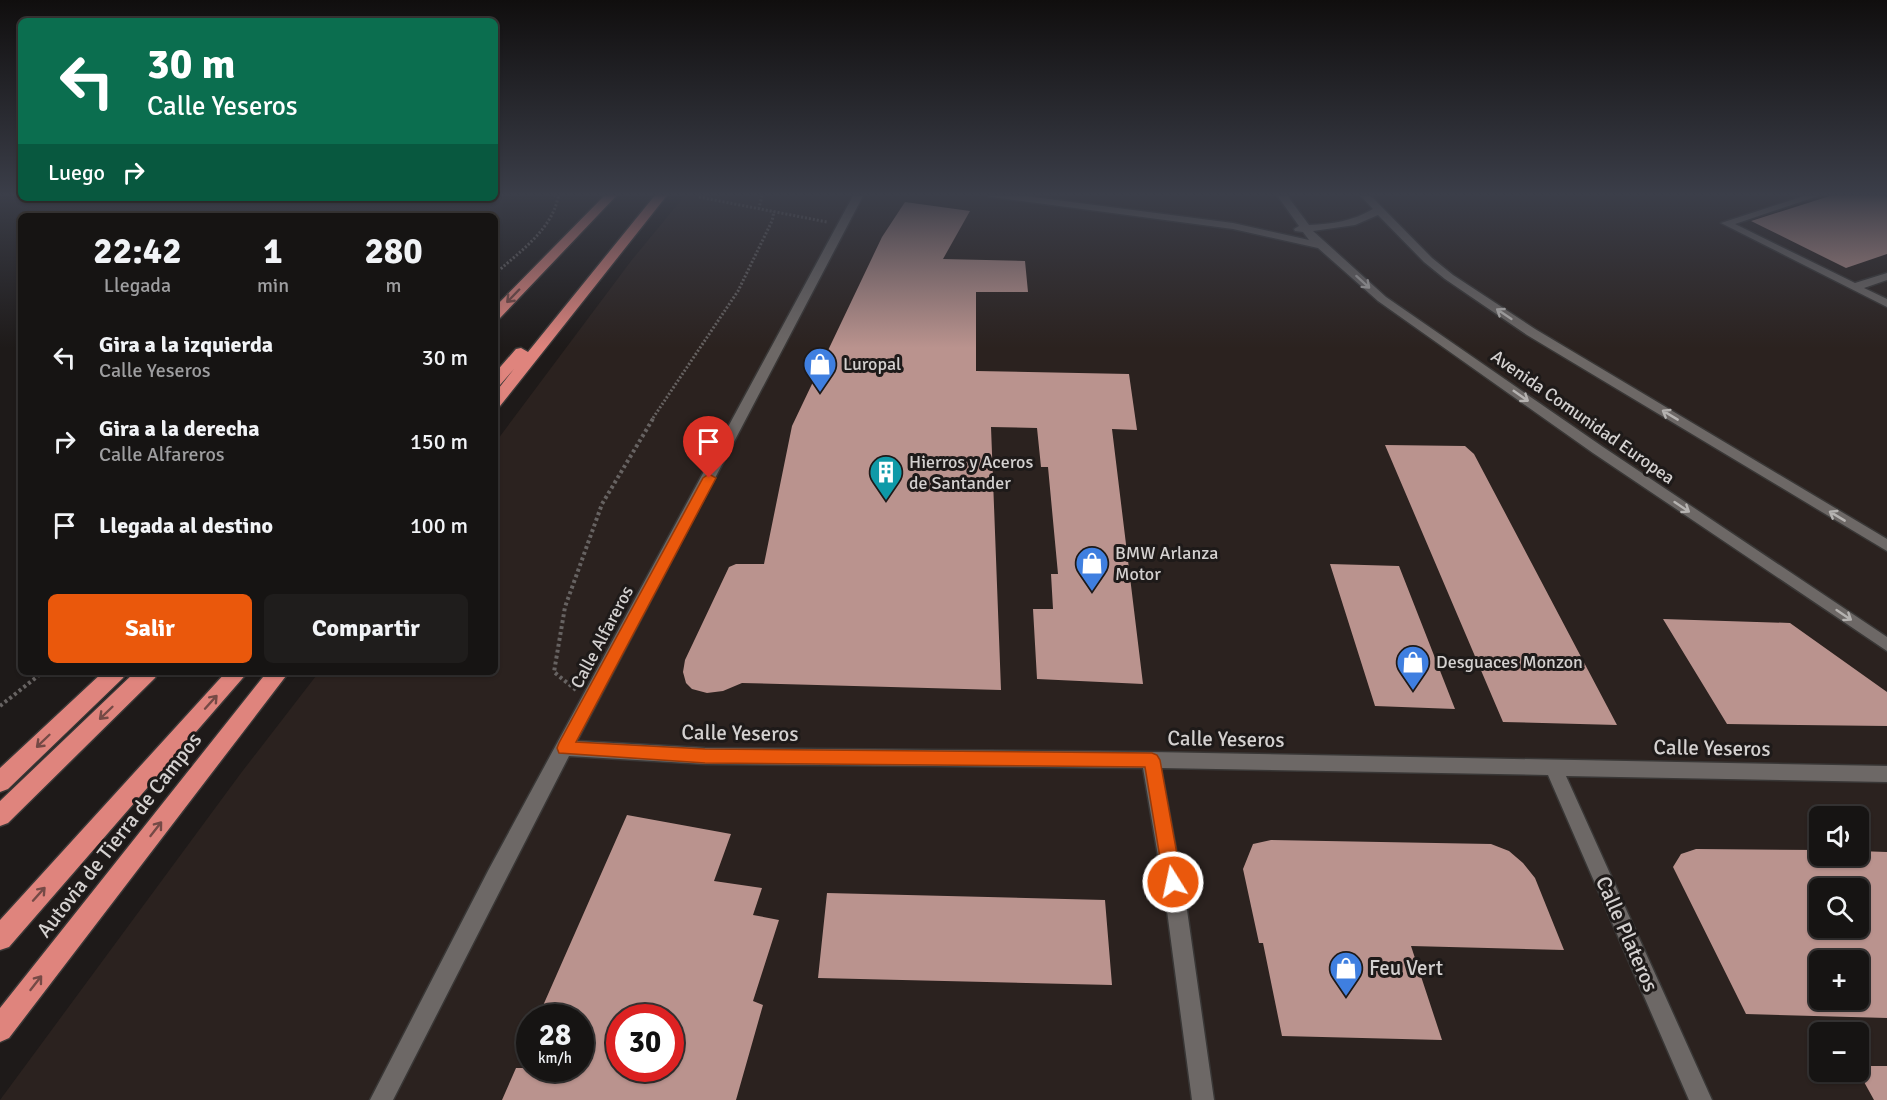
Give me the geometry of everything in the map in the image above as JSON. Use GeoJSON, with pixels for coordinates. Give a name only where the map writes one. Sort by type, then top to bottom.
{"type":"FeatureCollection","features":[{"type":"Feature","properties":{"kind":"highway"},"geometry":{"type":"LineString","coordinates":[[498,312],[562,245]]}},
{"type":"Feature","properties":{"kind":"highway"},"geometry":{"type":"LineString","coordinates":[[498,379],[616,245]]}},
{"type":"Feature","properties":{"kind":"highway"},"geometry":{"type":"LineString","coordinates":[[498,400],[620,245]]}},
{"type":"Feature","properties":{"kind":"highway"},"geometry":{"type":"LineString","coordinates":[[0,782],[113,675]]}},
{"type":"Feature","properties":{"kind":"highway"},"geometry":{"type":"LineString","coordinates":[[0,816],[145,675]]}},
{"type":"Feature","properties":{"kind":"highway"},"geometry":{"type":"LineString","coordinates":[[0,938],[235,675]]}},
{"type":"Feature","properties":{"kind":"highway","name":"Autovia de Tierra de Campos"},"geometry":{"type":"LineString","coordinates":[[0,1029],[277,675]]}},
{"type":"Feature","properties":{"kind":"street","name":"Calle Alfareros"},"geometry":{"type":"LineString","coordinates":[[381,1100],[832,245]]}},
{"type":"Feature","properties":{"kind":"street"},"geometry":{"type":"LineString","coordinates":[[1414,245],[1449,277],[1531,332],[1887,546]]}},
{"type":"Feature","properties":{"kind":"street"},"geometry":{"type":"LineString","coordinates":[[1771,245],[1887,304]]}},
{"type":"Feature","properties":{"kind":"street","name":"Avenida Comunidad Europea"},"geometry":{"type":"LineString","coordinates":[[1323,246],[1382,299],[1598,450],[1887,645]]}},
{"type":"Feature","properties":{"kind":"street"},"geometry":{"type":"LineString","coordinates":[[1854,287],[1887,276]]}},
{"type":"Feature","properties":{"kind":"street","name":"Calle Yeseros"},"geometry":{"type":"LineString","coordinates":[[565,748],[705,756],[1152,760],[1887,774]]}},
{"type":"Feature","properties":{"kind":"street"},"geometry":{"type":"LineString","coordinates":[[1152,760],[1176,903],[1203,1100]]}},
{"type":"Feature","properties":{"kind":"street","name":"Calle Plateros"},"geometry":{"type":"LineString","coordinates":[[1553,767],[1701,1100]]}},
{"type":"Feature","properties":{"kind":"path"},"geometry":{"type":"LineString","coordinates":[[498,271],[525,245]]}},
{"type":"Feature","properties":{"kind":"path"},"geometry":{"type":"LineString","coordinates":[[590,701],[554,672],[565,608],[602,504],[664,400],[738,291],[760,245]]}},
{"type":"Feature","properties":{"kind":"path"},"geometry":{"type":"LineString","coordinates":[[0,706],[39,675]]}},
{"type":"Feature","properties":{"kind":"shaded area"},"geometry":{"type":"Polygon","coordinates":[[[644,245],[1887,245],[1887,1100],[0,1100],[241,773],[317,675],[498,675],[498,439],[644,245]]]}},
{"type":"Feature","properties":{"kind":"building"},"geometry":{"type":"Polygon","coordinates":[[[878,245],[951,245],[943,259],[1025,261],[1028,292],[976,292],[976,371],[1129,374],[1137,430],[1112,429],[1143,684],[1037,679],[1033,609],[1053,609],[1051,574],[1058,574],[1048,467],[1041,467],[1037,428],[991,427],[1001,690],[742,683],[723,691],[707,693],[692,689],[686,683],[683,672],[685,660],[729,567],[736,564],[764,564],[792,426],[878,245]]]}},
{"type":"Feature","properties":{"kind":"building"},"geometry":{"type":"Polygon","coordinates":[[[1800,245],[1887,245],[1887,254],[1846,268],[1800,245]]]}},
{"type":"Feature","properties":{"kind":"building"},"geometry":{"type":"Polygon","coordinates":[[[1385,445],[1465,446],[1474,454],[1617,725],[1503,722],[1385,445]]]}},
{"type":"Feature","properties":{"kind":"building"},"geometry":{"type":"Polygon","coordinates":[[[1330,564],[1399,566],[1455,709],[1375,706],[1330,564]]]}},
{"type":"Feature","properties":{"kind":"building"},"geometry":{"type":"Polygon","coordinates":[[[1663,619],[1790,623],[1887,692],[1887,726],[1727,724],[1663,619]]]}},
{"type":"Feature","properties":{"kind":"building"},"geometry":{"type":"Polygon","coordinates":[[[627,815],[731,834],[714,881],[762,888],[753,915],[779,920],[753,1001],[763,1005],[736,1100],[502,1100],[516,1068],[516,1082],[594,1082],[594,1004],[544,1004],[627,815]]]}},
{"type":"Feature","properties":{"kind":"building"},"geometry":{"type":"Polygon","coordinates":[[[1271,840],[1491,844],[1509,851],[1535,878],[1564,950],[1411,946],[1442,1040],[1282,1036],[1263,943],[1259,943],[1243,869],[1253,844],[1271,840]]]}},
{"type":"Feature","properties":{"kind":"building"},"geometry":{"type":"Polygon","coordinates":[[[1696,849],[1809,850],[1809,866],[1869,866],[1869,851],[1887,852],[1887,1018],[1746,1014],[1673,867],[1681,854],[1696,849]]]}},
{"type":"Feature","properties":{"kind":"building"},"geometry":{"type":"Polygon","coordinates":[[[827,893],[1105,900],[1112,985],[818,978],[827,893]]]}},
{"type":"Feature","properties":{"kind":"building"},"geometry":{"type":"Polygon","coordinates":[[[1869,1066],[1887,1066],[1887,1100],[1874,1100],[1864,1082],[1869,1082],[1869,1066]]]}},
{"type":"Feature","properties":{"kind":"place","name":"Luropal"},"geometry":{"type":"Point","coordinates":[820,393]}},
{"type":"Feature","properties":{"kind":"place","name":"Hierros y Aceros de Santander"},"geometry":{"type":"Point","coordinates":[886,501]}},
{"type":"Feature","properties":{"kind":"place","name":"BMW Arlanza Motor"},"geometry":{"type":"Point","coordinates":[1092,592]}},
{"type":"Feature","properties":{"kind":"place","name":"Desguaces Monzon"},"geometry":{"type":"Point","coordinates":[1413,691]}},
{"type":"Feature","properties":{"kind":"place","name":"Feu Vert"},"geometry":{"type":"Point","coordinates":[1346,997]}},
{"type":"Feature","properties":{"kind":"route"},"geometry":{"type":"LineString","coordinates":[[709,478],[565,748],[705,756],[1152,760],[1173,882]]}}]}
